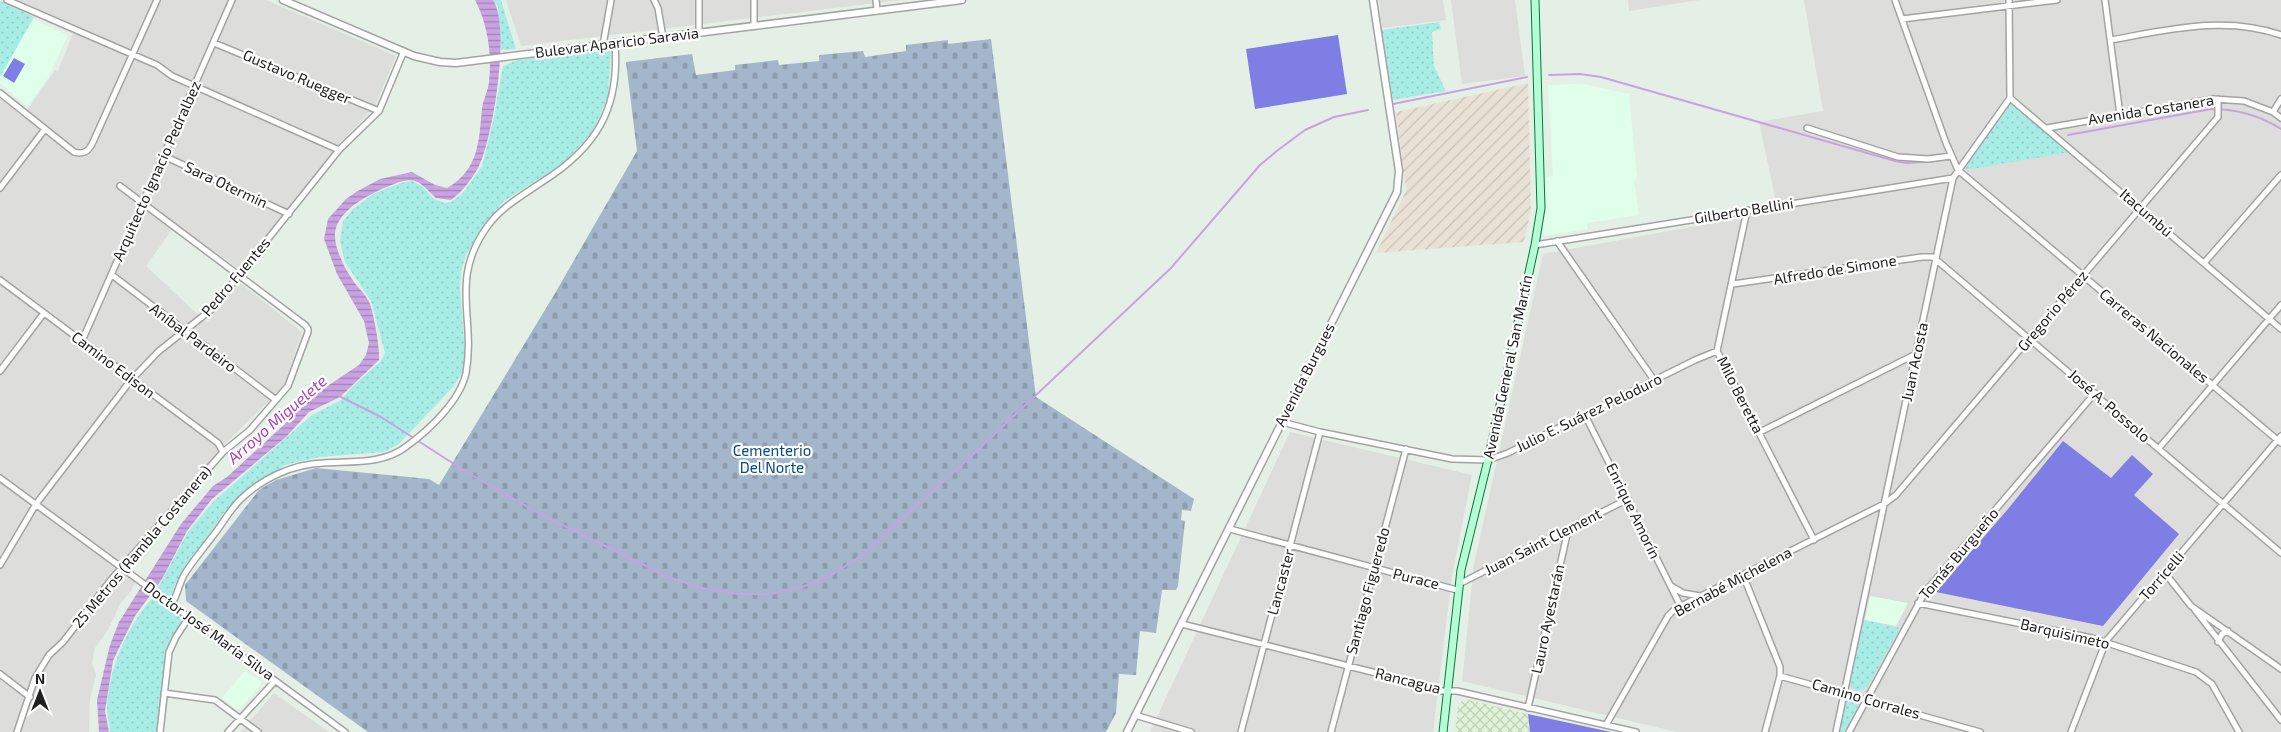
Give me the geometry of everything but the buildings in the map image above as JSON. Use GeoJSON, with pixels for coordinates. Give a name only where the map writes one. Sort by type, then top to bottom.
{"type":"FeatureCollection","features":[{"type":"Feature","properties":{"kind":"main road","name":"Avenida General San Martín"},"geometry":{"type":"LineString","coordinates":[[1442,732],[1458,587],[1535,245],[1541,194],[1535,0]]}},
{"type":"Feature","properties":{"kind":"street"},"geometry":{"type":"LineString","coordinates":[[7,0],[157,65],[172,76],[339,150]]}},
{"type":"Feature","properties":{"kind":"street"},"geometry":{"type":"LineString","coordinates":[[0,93],[74,152],[83,153],[90,148],[93,142],[157,0]]}},
{"type":"Feature","properties":{"kind":"street","name":"Arquitecto Ignacio Pedralbez"},"geometry":{"type":"LineString","coordinates":[[82,341],[232,0]]}},
{"type":"Feature","properties":{"kind":"street","name":"Bulevar Aparicio Saravia"},"geometry":{"type":"LineString","coordinates":[[284,0],[404,51],[440,62],[508,57],[877,10],[912,3],[962,0]]}},
{"type":"Feature","properties":{"kind":"street"},"geometry":{"type":"LineString","coordinates":[[604,45],[611,0]]}},
{"type":"Feature","properties":{"kind":"street"},"geometry":{"type":"LineString","coordinates":[[654,0],[658,8],[663,38]]}},
{"type":"Feature","properties":{"kind":"street"},"geometry":{"type":"LineString","coordinates":[[699,0],[700,33]]}},
{"type":"Feature","properties":{"kind":"street"},"geometry":{"type":"LineString","coordinates":[[754,0],[754,26]]}},
{"type":"Feature","properties":{"kind":"street"},"geometry":{"type":"LineString","coordinates":[[876,0],[877,10]]}},
{"type":"Feature","properties":{"kind":"street","name":"Avenida Burgues"},"geometry":{"type":"LineString","coordinates":[[1127,732],[1397,192],[1399,171],[1373,0]]}},
{"type":"Feature","properties":{"kind":"street"},"geometry":{"type":"LineString","coordinates":[[1895,0],[1951,156],[1958,170]]}},
{"type":"Feature","properties":{"kind":"street"},"geometry":{"type":"LineString","coordinates":[[1902,19],[2009,3],[2056,0]]}},
{"type":"Feature","properties":{"kind":"street"},"geometry":{"type":"LineString","coordinates":[[2105,0],[2120,115]]}},
{"type":"Feature","properties":{"kind":"street"},"geometry":{"type":"LineString","coordinates":[[2009,3],[2010,98]]}},
{"type":"Feature","properties":{"kind":"street"},"geometry":{"type":"LineString","coordinates":[[2110,40],[2214,24],[2245,26],[2281,35]]}},
{"type":"Feature","properties":{"kind":"street","name":"Gustavo Ruegger"},"geometry":{"type":"LineString","coordinates":[[214,43],[379,111]]}},
{"type":"Feature","properties":{"kind":"street"},"geometry":{"type":"LineString","coordinates":[[172,604],[186,573],[240,499],[265,480],[276,474],[304,465],[323,462],[365,462],[382,458],[406,447],[428,428],[449,405],[466,374],[465,284],[468,266],[474,250],[487,227],[501,211],[565,168],[595,137],[606,116],[616,75],[615,44]]}},
{"type":"Feature","properties":{"kind":"street","name":"Pedro Fuentes"},"geometry":{"type":"LineString","coordinates":[[0,565],[36,504],[131,380],[153,356],[212,309],[238,274],[339,150],[379,111],[404,51]]}},
{"type":"Feature","properties":{"kind":"street","name":"Itacumbú"},"geometry":{"type":"LineString","coordinates":[[2010,98],[2281,329]]}},
{"type":"Feature","properties":{"kind":"street","name":"Juan Acosta"},"geometry":{"type":"LineString","coordinates":[[1836,732],[1953,178],[2010,98]]}},
{"type":"Feature","properties":{"kind":"street","name":"Avenida Costanera"},"geometry":{"type":"LineString","coordinates":[[2047,128],[2218,99],[2244,101],[2273,112],[2281,118]]}},
{"type":"Feature","properties":{"kind":"street","name":"Gregorio Pérez"},"geometry":{"type":"LineString","coordinates":[[1884,504],[1896,495],[2030,339],[2219,114],[2218,99]]}},
{"type":"Feature","properties":{"kind":"street"},"geometry":{"type":"LineString","coordinates":[[2273,112],[2281,99]]}},
{"type":"Feature","properties":{"kind":"street"},"geometry":{"type":"LineString","coordinates":[[1807,128],[1898,157],[1928,159],[1951,156]]}},
{"type":"Feature","properties":{"kind":"street"},"geometry":{"type":"LineString","coordinates":[[0,188],[45,129]]}},
{"type":"Feature","properties":{"kind":"street","name":"Sara Otermin"},"geometry":{"type":"LineString","coordinates":[[164,156],[288,214]]}},
{"type":"Feature","properties":{"kind":"street","name":"Carreras Nacionales"},"geometry":{"type":"LineString","coordinates":[[1958,170],[2212,385],[2280,440]]}},
{"type":"Feature","properties":{"kind":"street"},"geometry":{"type":"LineString","coordinates":[[2204,263],[2281,175]]}},
{"type":"Feature","properties":{"kind":"street","name":"Gilberto Bellini"},"geometry":{"type":"LineString","coordinates":[[1535,245],[1953,178]]}},
{"type":"Feature","properties":{"kind":"street"},"geometry":{"type":"LineString","coordinates":[[120,186],[238,274]]}},
{"type":"Feature","properties":{"kind":"street","name":"Milo Beretta"},"geometry":{"type":"LineString","coordinates":[[1747,210],[1733,284],[1717,351],[1814,540]]}},
{"type":"Feature","properties":{"kind":"street"},"geometry":{"type":"LineString","coordinates":[[1557,241],[1654,380]]}},
{"type":"Feature","properties":{"kind":"street","name":"Alfredo de Simone"},"geometry":{"type":"LineString","coordinates":[[1733,284],[1929,256],[1936,259]]}},
{"type":"Feature","properties":{"kind":"street","name":"José A. Possolo"},"geometry":{"type":"LineString","coordinates":[[1936,259],[2281,553]]}},
{"type":"Feature","properties":{"kind":"street","name":"25 Metros (Rambla Costanera)"},"geometry":{"type":"LineString","coordinates":[[17,732],[38,670],[223,452],[250,430],[292,380],[308,328],[238,274]]}},
{"type":"Feature","properties":{"kind":"street","name":"Aníbal Pardeiro"},"geometry":{"type":"LineString","coordinates":[[112,275],[184,332],[276,400]]}},
{"type":"Feature","properties":{"kind":"street","name":"Camino Edison"},"geometry":{"type":"LineString","coordinates":[[0,280],[131,380],[218,443],[223,452]]}},
{"type":"Feature","properties":{"kind":"street"},"geometry":{"type":"LineString","coordinates":[[2159,448],[2281,305]]}},
{"type":"Feature","properties":{"kind":"street"},"geometry":{"type":"LineString","coordinates":[[0,371],[44,313]]}},
{"type":"Feature","properties":{"kind":"street","name":"Julio E. Suárez Peloduro"},"geometry":{"type":"LineString","coordinates":[[1282,422],[1320,432],[1452,459],[1488,460],[1508,453],[1654,380],[1717,351]]}},
{"type":"Feature","properties":{"kind":"street"},"geometry":{"type":"LineString","coordinates":[[1760,432],[1916,354]]}},
{"type":"Feature","properties":{"kind":"street","name":"Tomás Burgueño"},"geometry":{"type":"LineString","coordinates":[[1849,732],[1925,592],[2095,394]]}},
{"type":"Feature","properties":{"kind":"street","name":"Enrique Amorín"},"geometry":{"type":"LineString","coordinates":[[1585,416],[1681,607]]}},
{"type":"Feature","properties":{"kind":"street","name":"Lancaster"},"geometry":{"type":"LineString","coordinates":[[1241,732],[1320,432]]}},
{"type":"Feature","properties":{"kind":"street","name":"Torricelli"},"geometry":{"type":"LineString","coordinates":[[2071,732],[2106,641],[2280,440]]}},
{"type":"Feature","properties":{"kind":"street","name":"Santiago Figueredo"},"geometry":{"type":"LineString","coordinates":[[1331,732],[1406,450]]}},
{"type":"Feature","properties":{"kind":"street","name":"Doctor José María Silva"},"geometry":{"type":"LineString","coordinates":[[0,478],[344,732]]}},
{"type":"Feature","properties":{"kind":"street","name":"Juan Saint Clement"},"geometry":{"type":"LineString","coordinates":[[1458,587],[1628,499]]}},
{"type":"Feature","properties":{"kind":"street","name":"Bernabé Michelena"},"geometry":{"type":"LineString","coordinates":[[1606,725],[1668,616],[1681,607],[1884,504]]}},
{"type":"Feature","properties":{"kind":"street","name":"Purace"},"geometry":{"type":"LineString","coordinates":[[1230,529],[1292,544],[1374,568],[1458,587]]}},
{"type":"Feature","properties":{"kind":"street","name":"Lauro Ayestarán"},"geometry":{"type":"LineString","coordinates":[[1528,708],[1568,530]]}},
{"type":"Feature","properties":{"kind":"street"},"geometry":{"type":"LineString","coordinates":[[2165,573],[2281,720]]}},
{"type":"Feature","properties":{"kind":"street"},"geometry":{"type":"LineString","coordinates":[[1743,575],[1776,652],[1780,666],[1780,676],[1765,732]]}},
{"type":"Feature","properties":{"kind":"street"},"geometry":{"type":"LineString","coordinates":[[1670,586],[1683,593],[1701,597]]}},
{"type":"Feature","properties":{"kind":"street","name":"Barquisimeto"},"geometry":{"type":"LineString","coordinates":[[1918,603],[2106,641],[2196,672],[2208,679],[2216,690],[2239,732]]}},
{"type":"Feature","properties":{"kind":"street"},"geometry":{"type":"LineString","coordinates":[[2191,606],[2281,669]]}},
{"type":"Feature","properties":{"kind":"street"},"geometry":{"type":"LineString","coordinates":[[160,732],[172,644],[189,617]]}},
{"type":"Feature","properties":{"kind":"street","name":"Rancagua"},"geometry":{"type":"LineString","coordinates":[[1182,624],[1438,691],[1457,691],[1636,732]]}},
{"type":"Feature","properties":{"kind":"street"},"geometry":{"type":"LineString","coordinates":[[2218,642],[2222,634],[2228,631]]}},
{"type":"Feature","properties":{"kind":"street"},"geometry":{"type":"LineString","coordinates":[[0,674],[30,697]]}},
{"type":"Feature","properties":{"kind":"street","name":"Camino Corrales"},"geometry":{"type":"LineString","coordinates":[[1780,676],[1980,732]]}},
{"type":"Feature","properties":{"kind":"street"},"geometry":{"type":"LineString","coordinates":[[228,732],[275,681]]}},
{"type":"Feature","properties":{"kind":"street"},"geometry":{"type":"LineString","coordinates":[[164,693],[215,700],[258,732]]}},
{"type":"Feature","properties":{"kind":"street"},"geometry":{"type":"LineString","coordinates":[[1136,715],[1191,732]]}},
{"type":"Feature","properties":{"kind":"shaded area"},"geometry":{"type":"Polygon","coordinates":[[[16,0],[266,0],[396,56],[375,106],[340,143],[239,269],[176,224],[146,266],[207,323],[239,282],[302,332],[284,386],[226,443],[117,569],[135,582],[131,591],[120,604],[108,630],[95,648],[92,663],[96,675],[90,699],[89,732],[0,732],[0,98],[23,116],[55,70],[58,71],[76,26],[16,0]]]}},
{"type":"Feature","properties":{"kind":"shaded area"},"geometry":{"type":"Polygon","coordinates":[[[475,0],[493,0],[498,14],[500,33],[498,83],[494,109],[484,154],[478,168],[473,177],[451,200],[436,198],[418,182],[408,180],[377,191],[358,202],[342,216],[337,224],[335,233],[336,245],[346,269],[370,304],[379,347],[379,360],[340,397],[309,412],[286,437],[212,499],[187,531],[162,579],[135,616],[113,661],[105,711],[109,732],[99,732],[97,700],[110,645],[119,622],[181,524],[213,486],[227,477],[285,424],[305,401],[359,365],[366,355],[369,343],[364,321],[337,274],[324,239],[328,219],[346,199],[380,179],[412,172],[435,185],[447,188],[466,173],[478,143],[482,108],[490,71],[486,30],[475,0]]]}},
{"type":"Feature","properties":{"kind":"shaded area"},"geometry":{"type":"Polygon","coordinates":[[[493,0],[501,0],[516,49],[501,50],[498,7],[493,0]]]}},
{"type":"Feature","properties":{"kind":"shaded area"},"geometry":{"type":"Polygon","coordinates":[[[506,0],[901,0],[521,46],[506,0]]]}},
{"type":"Feature","properties":{"kind":"shaded area"},"geometry":{"type":"Polygon","coordinates":[[[1379,0],[1443,0],[1446,20],[1382,28],[1379,0]]]}},
{"type":"Feature","properties":{"kind":"shaded area"},"geometry":{"type":"Polygon","coordinates":[[[1451,0],[1515,0],[1525,76],[1462,84],[1451,0]]]}},
{"type":"Feature","properties":{"kind":"shaded area"},"geometry":{"type":"Polygon","coordinates":[[[1628,0],[1700,0],[1629,11],[1628,0]]]}},
{"type":"Feature","properties":{"kind":"shaded area"},"geometry":{"type":"Polygon","coordinates":[[[1804,0],[2281,0],[2281,732],[1677,732],[1462,681],[1474,564],[1543,254],[1778,211],[1759,122],[1823,111],[1804,0]]]}},
{"type":"Feature","properties":{"kind":"shaded area"},"geometry":{"type":"Polygon","coordinates":[[[0,1],[34,17],[0,77],[0,1]]]}},
{"type":"Feature","properties":{"kind":"shaded area"},"geometry":{"type":"Polygon","coordinates":[[[33,20],[68,35],[48,78],[27,106],[0,83],[0,77],[33,20]]]}},
{"type":"Feature","properties":{"kind":"shaded area"},"geometry":{"type":"Polygon","coordinates":[[[1439,22],[1441,29],[1432,32],[1434,66],[1446,91],[1393,100],[1381,30],[1439,22]]]}},
{"type":"Feature","properties":{"kind":"shaded area"},"geometry":{"type":"Polygon","coordinates":[[[1338,35],[1347,94],[1255,109],[1246,49],[1338,35]]]}},
{"type":"Feature","properties":{"kind":"shaded area"},"geometry":{"type":"Polygon","coordinates":[[[610,50],[608,96],[594,130],[564,163],[504,201],[490,217],[466,255],[461,272],[460,287],[466,366],[453,387],[399,444],[384,452],[319,457],[285,465],[241,495],[225,511],[177,580],[170,598],[158,588],[188,532],[214,501],[312,415],[341,400],[351,388],[381,361],[385,353],[371,301],[345,262],[340,241],[343,221],[352,210],[373,194],[401,183],[412,181],[422,186],[434,199],[445,203],[451,202],[463,193],[482,166],[493,122],[503,66],[518,60],[610,50]]]}},
{"type":"Feature","properties":{"kind":"shaded area"},"geometry":{"type":"Polygon","coordinates":[[[14,58],[25,64],[14,83],[3,76],[14,58]]]}},
{"type":"Feature","properties":{"kind":"shaded area"},"geometry":{"type":"Polygon","coordinates":[[[1528,83],[1531,210],[1524,242],[1376,253],[1406,191],[1396,112],[1528,83]]]}},
{"type":"Feature","properties":{"kind":"shaded area"},"geometry":{"type":"Polygon","coordinates":[[[1583,84],[1629,94],[1637,178],[1634,182],[1639,215],[1587,223],[1588,229],[1543,236],[1546,212],[1546,177],[1553,176],[1548,85],[1583,84]]]}},
{"type":"Feature","properties":{"kind":"shaded area"},"geometry":{"type":"Polygon","coordinates":[[[2011,105],[2017,106],[2067,149],[2065,153],[1966,170],[1967,165],[2006,107],[2011,105]]]}},
{"type":"Feature","properties":{"kind":"shaded area"},"geometry":{"type":"Polygon","coordinates":[[[1290,432],[1472,475],[1452,576],[1433,732],[1150,732],[1290,432]]]}},
{"type":"Feature","properties":{"kind":"shaded area"},"geometry":{"type":"Polygon","coordinates":[[[2063,441],[2111,478],[2132,455],[2153,474],[2134,495],[2179,534],[2103,626],[1936,592],[2008,509],[2063,441]]]}},
{"type":"Feature","properties":{"kind":"shaded area"},"geometry":{"type":"Polygon","coordinates":[[[1870,596],[1908,603],[1896,626],[1865,620],[1870,596]]]}},
{"type":"Feature","properties":{"kind":"shaded area"},"geometry":{"type":"Polygon","coordinates":[[[153,597],[181,616],[181,622],[165,651],[157,732],[110,732],[107,709],[108,693],[115,664],[127,635],[153,597]]]}},
{"type":"Feature","properties":{"kind":"shaded area"},"geometry":{"type":"Polygon","coordinates":[[[1863,620],[1900,628],[1868,686],[1860,691],[1852,688],[1849,681],[1863,620]]]}},
{"type":"Feature","properties":{"kind":"shaded area"},"geometry":{"type":"Polygon","coordinates":[[[245,671],[261,681],[261,685],[240,708],[236,709],[222,698],[245,671]]]}},
{"type":"Feature","properties":{"kind":"shaded area"},"geometry":{"type":"Polygon","coordinates":[[[274,693],[329,732],[240,732],[274,693]]]}},
{"type":"Feature","properties":{"kind":"shaded area"},"geometry":{"type":"Polygon","coordinates":[[[1464,699],[1528,714],[1530,732],[1455,732],[1458,705],[1464,699]]]}},
{"type":"Feature","properties":{"kind":"shaded area"},"geometry":{"type":"Polygon","coordinates":[[[1848,700],[1856,701],[1858,706],[1844,732],[1838,732],[1845,703],[1848,700]]]}},
{"type":"Feature","properties":{"kind":"shaded area"},"geometry":{"type":"Polygon","coordinates":[[[1528,714],[1611,732],[1530,732],[1528,714]]]}},
{"type":"Feature","properties":{"kind":"green space","name":"Cementerio Del Norte"},"geometry":{"type":"Polygon","coordinates":[[[991,39],[1036,397],[1194,499],[1191,511],[1182,510],[1181,520],[1185,521],[1178,586],[1176,590],[1162,590],[1156,633],[1140,631],[1136,675],[1119,674],[1116,713],[1106,732],[368,732],[186,601],[185,585],[259,490],[276,480],[316,468],[429,479],[439,485],[554,295],[637,151],[626,62],[692,54],[696,75],[735,70],[735,65],[778,60],[779,65],[819,61],[819,55],[863,51],[865,57],[906,51],[906,45],[948,40],[948,44],[991,39]]]}},
{"type":"Feature","properties":{"kind":"waterway"},"geometry":{"type":"LineString","coordinates":[[1549,75],[1580,74],[1601,77],[1895,161],[1906,163],[1936,161]]}},
{"type":"Feature","properties":{"kind":"waterway"},"geometry":{"type":"LineString","coordinates":[[1393,104],[1527,77]]}},
{"type":"Feature","properties":{"kind":"waterway"},"geometry":{"type":"LineString","coordinates":[[2068,135],[2211,109],[2230,110],[2248,114],[2281,129]]}},
{"type":"Feature","properties":{"kind":"waterway"},"geometry":{"type":"LineString","coordinates":[[339,396],[381,417],[468,473],[542,515],[671,578],[701,588],[738,594],[770,594],[797,589],[830,576],[861,556],[968,459],[1171,268],[1260,165],[1305,130],[1334,117],[1368,110]]}},
{"type":"Feature","properties":{"kind":"water label","name":"Arroyo Miguelete"},"geometry":{"type":"Point","coordinates":[277,419]}}]}
